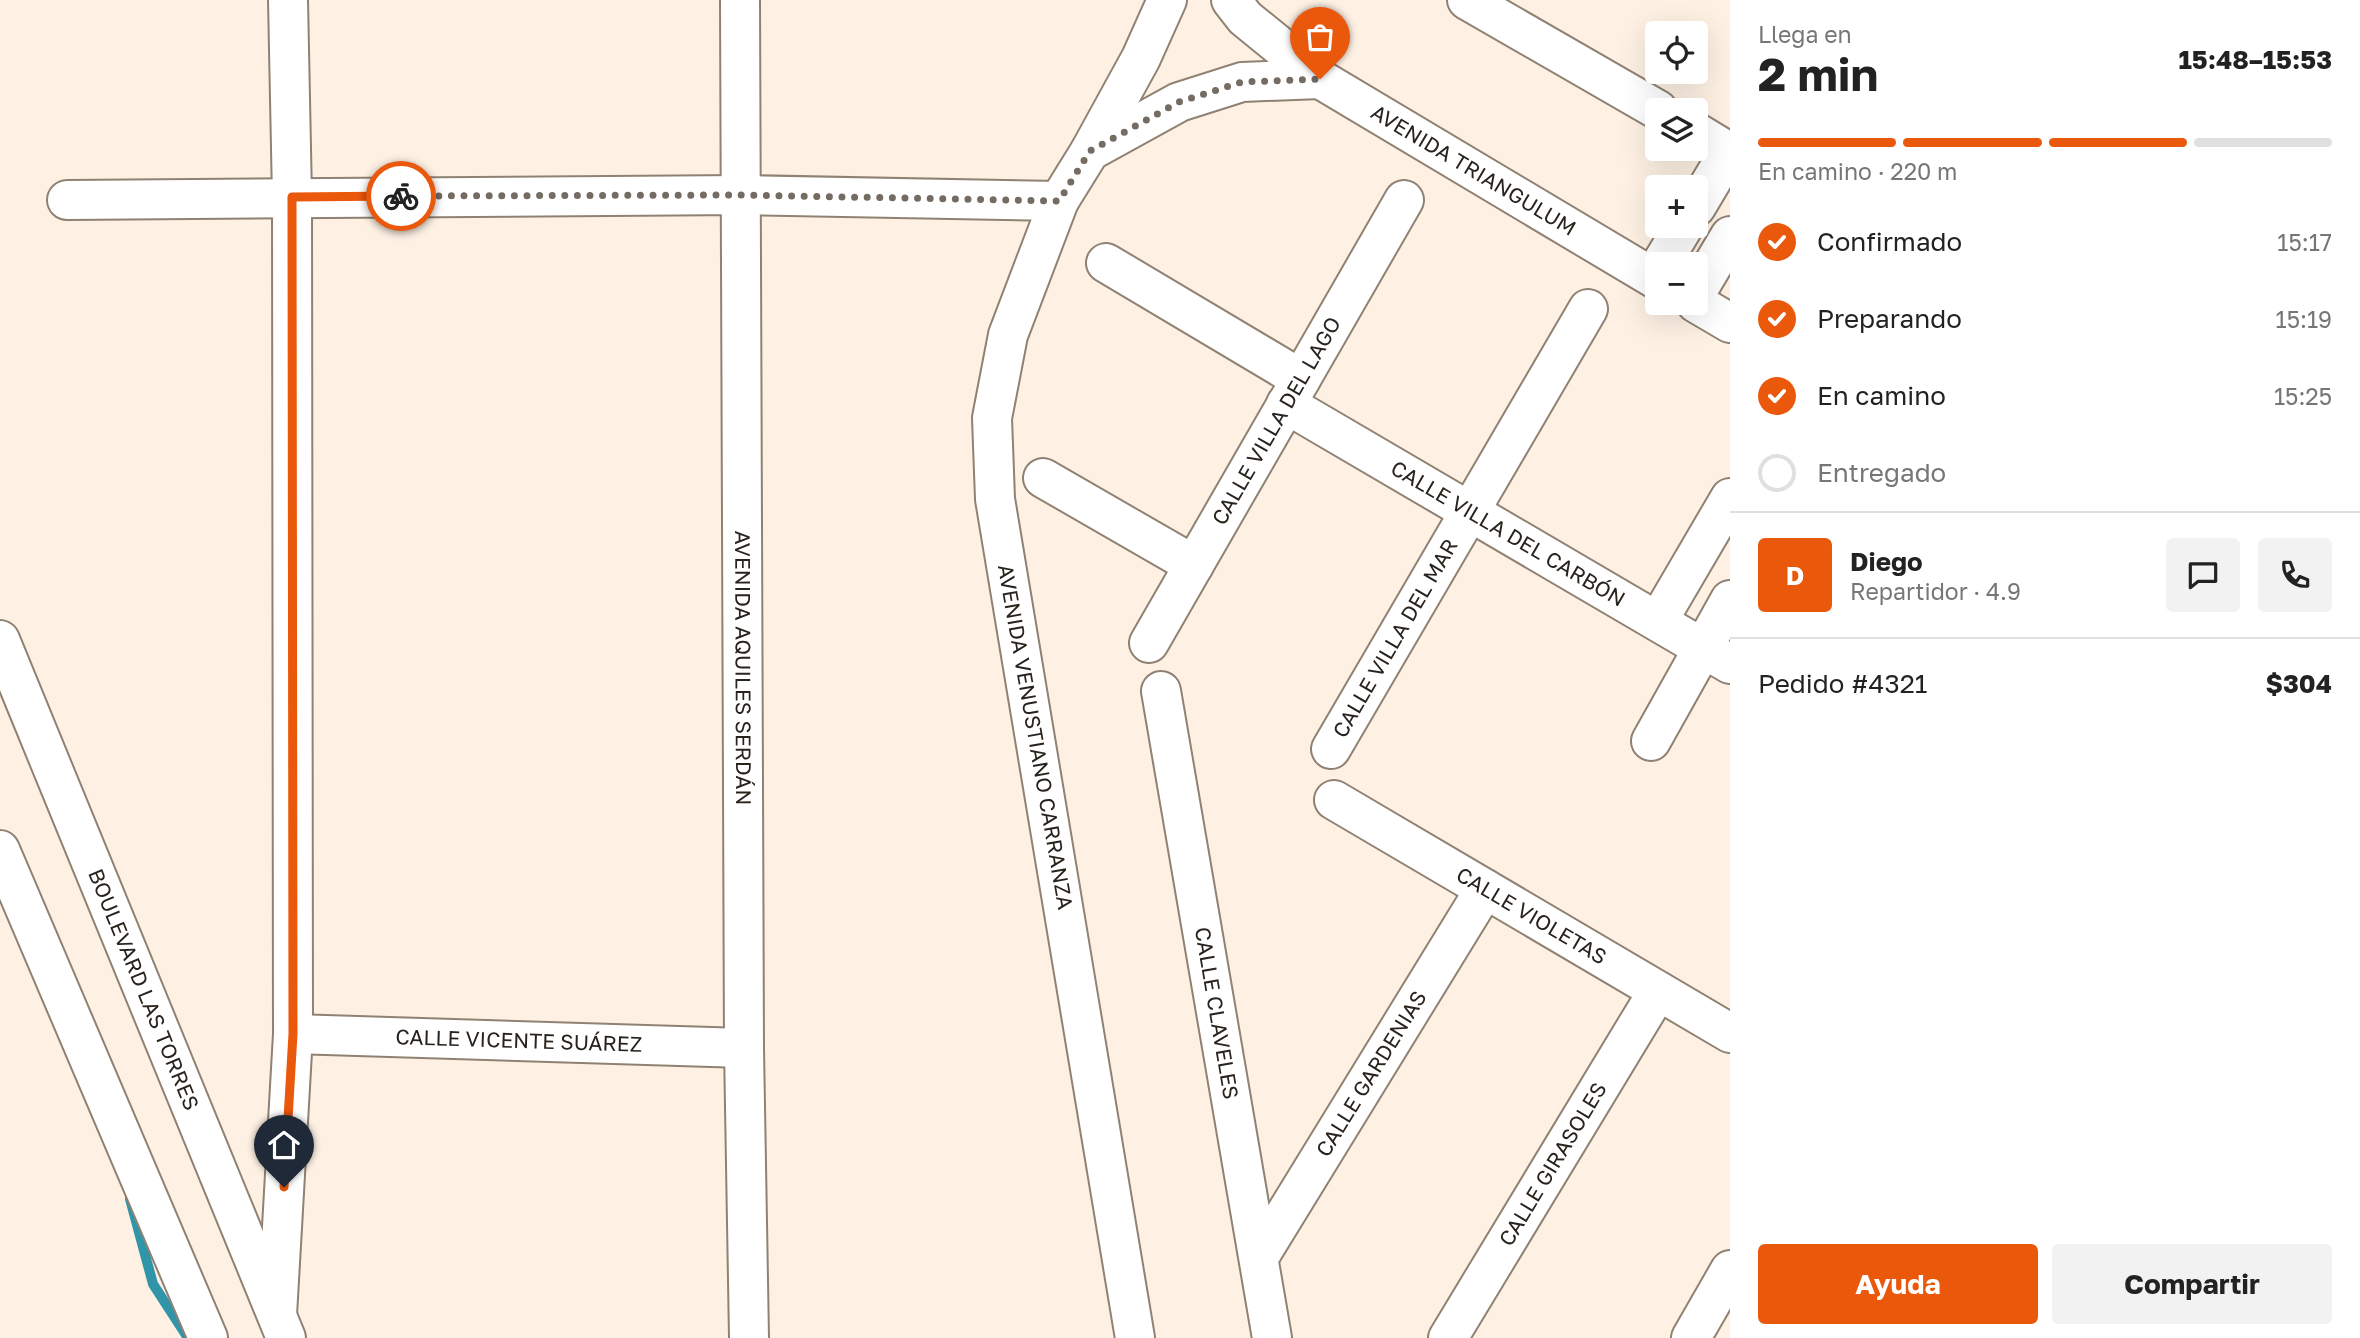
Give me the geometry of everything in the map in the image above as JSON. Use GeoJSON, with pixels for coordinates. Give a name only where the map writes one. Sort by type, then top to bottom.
{"type":"FeatureCollection","features":[{"type":"Feature","properties":{"kind":"street"},"geometry":{"type":"LineString","coordinates":[[282,1327],[293,1034],[292,197],[288,0]]}},
{"type":"Feature","properties":{"kind":"street","name":"AVENIDA AQUILES SERDÁN"},"geometry":{"type":"LineString","coordinates":[[740,0],[744,1048],[749,1338]]}},
{"type":"Feature","properties":{"kind":"street","name":"AVENIDA VENUSTIANO CARRANZA"},"geometry":{"type":"LineString","coordinates":[[1135,1338],[995,499],[992,418],[1008,335],[1059,201],[1141,58],[1167,0]]}},
{"type":"Feature","properties":{"kind":"street","name":"AVENIDA TRIANGULUM"},"geometry":{"type":"LineString","coordinates":[[1231,0],[1245,18],[1320,79],[1645,266]]}},
{"type":"Feature","properties":{"kind":"street"},"geometry":{"type":"LineString","coordinates":[[1468,0],[1645,102]]}},
{"type":"Feature","properties":{"kind":"street","name":"AVENIDA VENUSTIANO CARRANZA"},"geometry":{"type":"LineString","coordinates":[[1090,151],[1179,102],[1242,82],[1320,79]]}},
{"type":"Feature","properties":{"kind":"street"},"geometry":{"type":"LineString","coordinates":[[1708,139],[1730,151],[1708,187]]}},
{"type":"Feature","properties":{"kind":"street"},"geometry":{"type":"LineString","coordinates":[[67,200],[742,195],[1059,201]]}},
{"type":"Feature","properties":{"kind":"street","name":"CALLE VILLA DEL LAGO"},"geometry":{"type":"LineString","coordinates":[[1149,643],[1404,200]]}},
{"type":"Feature","properties":{"kind":"street"},"geometry":{"type":"LineString","coordinates":[[1708,273],[1730,236]]}},
{"type":"Feature","properties":{"kind":"street","name":"CALLE VILLA DEL CARBÓN"},"geometry":{"type":"LineString","coordinates":[[1105,263],[1470,512],[1717,656]]}},
{"type":"Feature","properties":{"kind":"street","name":"CALLE VILLA DEL MAR"},"geometry":{"type":"LineString","coordinates":[[1331,749],[1588,310]]}},
{"type":"Feature","properties":{"kind":"street"},"geometry":{"type":"LineString","coordinates":[[1708,310],[1730,323]]}},
{"type":"Feature","properties":{"kind":"street"},"geometry":{"type":"LineString","coordinates":[[1043,478],[1194,565]]}},
{"type":"Feature","properties":{"kind":"street"},"geometry":{"type":"LineString","coordinates":[[1658,621],[1730,498]]}},
{"type":"Feature","properties":{"kind":"street"},"geometry":{"type":"LineString","coordinates":[[1651,741],[1717,656],[1730,600]]}},
{"type":"Feature","properties":{"kind":"street","name":"BOULEVARD LAS TORRES"},"geometry":{"type":"LineString","coordinates":[[0,640],[282,1327]]}},
{"type":"Feature","properties":{"kind":"street","name":"CALLE CLAVELES"},"geometry":{"type":"LineString","coordinates":[[1161,691],[1272,1338]]}},
{"type":"Feature","properties":{"kind":"street","name":"CALLE VIOLETAS"},"geometry":{"type":"LineString","coordinates":[[1334,800],[1730,1033]]}},
{"type":"Feature","properties":{"kind":"street"},"geometry":{"type":"LineString","coordinates":[[0,850],[208,1338]]}},
{"type":"Feature","properties":{"kind":"street","name":"CALLE GARDENIAS"},"geometry":{"type":"LineString","coordinates":[[1259,1257],[1485,889]]}},
{"type":"Feature","properties":{"kind":"street","name":"CALLE GIRASOLES"},"geometry":{"type":"LineString","coordinates":[[1448,1338],[1657,990]]}},
{"type":"Feature","properties":{"kind":"street","name":"CALLE VICENTE SUÁREZ"},"geometry":{"type":"LineString","coordinates":[[293,1034],[744,1048]]}},
{"type":"Feature","properties":{"kind":"street"},"geometry":{"type":"LineString","coordinates":[[1690,1338],[1730,1270]]}},
{"type":"Feature","properties":{"kind":"waterway"},"geometry":{"type":"LineString","coordinates":[[130,1199],[153,1284],[188,1338]]}},
{"type":"Feature","properties":{"kind":"way so far"},"geometry":{"type":"LineString","coordinates":[[401,196],[742,195],[1059,201],[1090,151],[1179,102],[1242,82],[1320,79]]}},
{"type":"Feature","properties":{"kind":"route"},"geometry":{"type":"LineString","coordinates":[[284,1187],[293,1034],[292,197],[401,196]]}}]}
